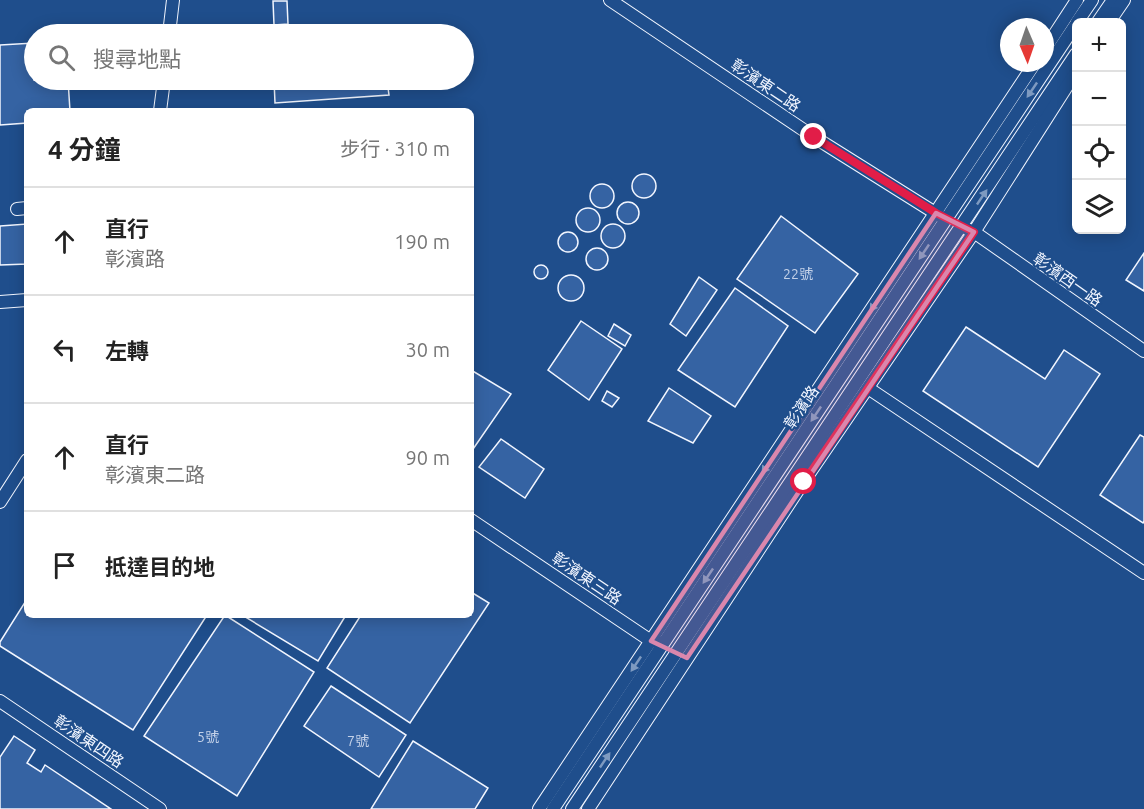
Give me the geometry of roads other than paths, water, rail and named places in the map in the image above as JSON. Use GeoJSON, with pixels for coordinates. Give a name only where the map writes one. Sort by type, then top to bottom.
{"type":"FeatureCollection","features":[{"type":"Feature","properties":{"kind":"street"},"geometry":{"type":"LineString","coordinates":[[170,24],[173,0]]}},
{"type":"Feature","properties":{"kind":"street","name":"彰濱東二路"},"geometry":{"type":"LineString","coordinates":[[610,0],[814,137],[941,216],[968,230]]}},
{"type":"Feature","properties":{"kind":"street"},"geometry":{"type":"LineString","coordinates":[[1054,35],[1077,0]]}},
{"type":"Feature","properties":{"kind":"street","name":"彰濱路"},"geometry":{"type":"LineString","coordinates":[[1080,18],[1092,0]]}},
{"type":"Feature","properties":{"kind":"street"},"geometry":{"type":"LineString","coordinates":[[1101,18],[1113,0]]}},
{"type":"Feature","properties":{"kind":"street"},"geometry":{"type":"LineString","coordinates":[[1111,18],[1124,0]]}},
{"type":"Feature","properties":{"kind":"street","name":"彰濱路"},"geometry":{"type":"LineString","coordinates":[[539,809],[657,642],[941,216],[1072,30]]}},
{"type":"Feature","properties":{"kind":"street","name":"彰濱路"},"geometry":{"type":"LineString","coordinates":[[572,809],[868,388],[1072,62]]}},
{"type":"Feature","properties":{"kind":"street","name":"彰濱路"},"geometry":{"type":"LineString","coordinates":[[941,216],[1029,72]]}},
{"type":"Feature","properties":{"kind":"street","name":"彰濱路"},"geometry":{"type":"LineString","coordinates":[[588,809],[681,656],[1072,79]]}},
{"type":"Feature","properties":{"kind":"street"},"geometry":{"type":"LineString","coordinates":[[160,108],[163,90]]}},
{"type":"Feature","properties":{"kind":"street","name":"彰濱西一路"},"geometry":{"type":"LineString","coordinates":[[968,230],[1144,351]]}},
{"type":"Feature","properties":{"kind":"street"},"geometry":{"type":"LineString","coordinates":[[0,302],[24,300]]}},
{"type":"Feature","properties":{"kind":"street"},"geometry":{"type":"LineString","coordinates":[[868,388],[1144,573]]}},
{"type":"Feature","properties":{"kind":"street"},"geometry":{"type":"LineString","coordinates":[[0,501],[24,465]]}},
{"type":"Feature","properties":{"kind":"street","name":"彰濱東三路"},"geometry":{"type":"LineString","coordinates":[[474,522],[681,656]]}},
{"type":"Feature","properties":{"kind":"street","name":"彰濱路"},"geometry":{"type":"LineString","coordinates":[[553,809],[657,642]]}},
{"type":"Feature","properties":{"kind":"street","name":"彰濱東四路"},"geometry":{"type":"LineString","coordinates":[[0,701],[160,809]]}}]}
